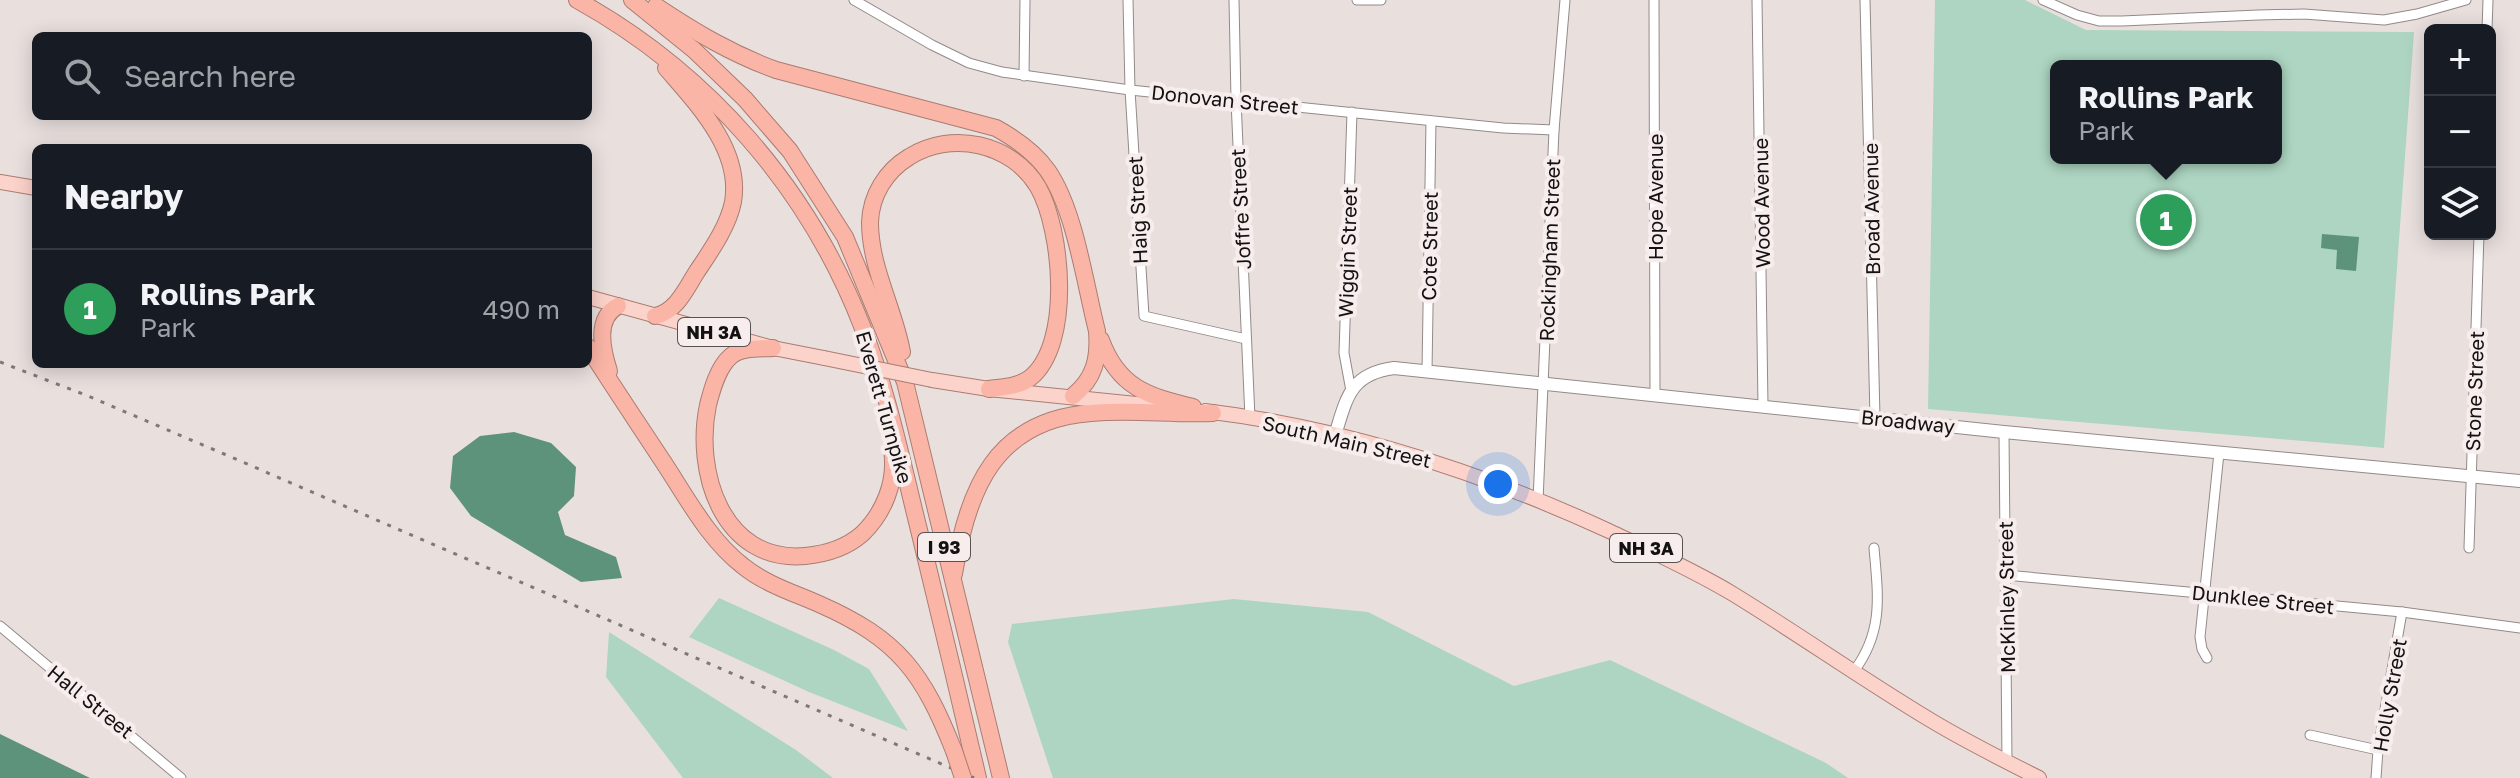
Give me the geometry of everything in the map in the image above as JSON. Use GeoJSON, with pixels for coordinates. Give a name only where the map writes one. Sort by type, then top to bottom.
{"type":"FeatureCollection","features":[{"type":"Feature","properties":{"kind":"highway","name":"Everett Turnpike"},"geometry":{"type":"LineString","coordinates":[[577,0],[628,31],[716,102],[762,153],[802,209],[836,268],[862,326],[890,410],[962,748],[978,778]]}},
{"type":"Feature","properties":{"kind":"highway","name":"Everett Turnpike"},"geometry":{"type":"LineString","coordinates":[[632,0],[706,61],[745,99],[790,151],[845,237],[905,382],[999,772]]}},
{"type":"Feature","properties":{"kind":"highway"},"geometry":{"type":"LineString","coordinates":[[646,0],[703,37],[755,62],[996,128],[1016,139],[1048,171],[1059,191],[1097,331],[1110,361],[1128,383],[1165,401],[1213,413]]}},
{"type":"Feature","properties":{"kind":"highway"},"geometry":{"type":"LineString","coordinates":[[628,31],[659,61],[714,129],[733,174],[732,203],[718,237],[676,304],[667,312],[655,316]]}},
{"type":"Feature","properties":{"kind":"highway"},"geometry":{"type":"LineString","coordinates":[[905,382],[900,346],[874,257],[870,225],[873,203],[882,182],[905,160],[939,144],[964,142],[981,145],[1007,157],[1030,176],[1040,191],[1049,215],[1058,260],[1058,309],[1053,336],[1044,359],[1026,381],[989,389]]}},
{"type":"Feature","properties":{"kind":"highway"},"geometry":{"type":"LineString","coordinates":[[616,391],[602,337],[606,316],[618,306]]}},
{"type":"Feature","properties":{"kind":"highway"},"geometry":{"type":"LineString","coordinates":[[1073,396],[1086,383],[1095,367],[1097,331]]}},
{"type":"Feature","properties":{"kind":"highway"},"geometry":{"type":"LineString","coordinates":[[773,348],[743,350],[726,362],[710,400],[705,449],[713,497],[728,523],[752,542],[782,554],[821,554],[849,543],[864,531],[880,510],[892,480],[894,461],[878,389],[878,371]]}},
{"type":"Feature","properties":{"kind":"highway"},"geometry":{"type":"LineString","coordinates":[[592,353],[694,510],[722,546],[744,567],[771,584],[853,619],[880,637],[905,660],[924,684],[962,748],[963,778]]}},
{"type":"Feature","properties":{"kind":"highway"},"geometry":{"type":"LineString","coordinates":[[953,583],[960,535],[973,495],[990,465],[1023,435],[1058,418],[1075,414],[1213,413]]}},
{"type":"Feature","properties":{"kind":"main road"},"geometry":{"type":"LineString","coordinates":[[0,182],[32,187]]}},
{"type":"Feature","properties":{"kind":"main road","name":"South Main Street"},"geometry":{"type":"LineString","coordinates":[[592,298],[773,348],[932,380],[1250,418],[1335,435],[1442,464],[1538,501],[1672,560],[1732,594],[1933,722],[2039,778]]}},
{"type":"Feature","properties":{"kind":"street","name":"Donovan Street"},"geometry":{"type":"LineString","coordinates":[[854,0],[969,63],[1024,76],[1431,121],[1554,130]]}},
{"type":"Feature","properties":{"kind":"street"},"geometry":{"type":"LineString","coordinates":[[1024,76],[1025,0]]}},
{"type":"Feature","properties":{"kind":"street","name":"Haig Street"},"geometry":{"type":"LineString","coordinates":[[1128,0],[1130,90],[1144,316],[1246,339]]}},
{"type":"Feature","properties":{"kind":"street","name":"Joffre Street"},"geometry":{"type":"LineString","coordinates":[[1234,0],[1250,418]]}},
{"type":"Feature","properties":{"kind":"street"},"geometry":{"type":"LineString","coordinates":[[1357,0],[1381,0]]}},
{"type":"Feature","properties":{"kind":"street","name":"Rockingham Street"},"geometry":{"type":"LineString","coordinates":[[1538,501],[1554,130],[1565,0]]}},
{"type":"Feature","properties":{"kind":"street","name":"Hope Avenue"},"geometry":{"type":"LineString","coordinates":[[1654,0],[1655,395]]}},
{"type":"Feature","properties":{"kind":"street","name":"Wood Avenue"},"geometry":{"type":"LineString","coordinates":[[1757,0],[1763,406]]}},
{"type":"Feature","properties":{"kind":"street","name":"Broad Avenue"},"geometry":{"type":"LineString","coordinates":[[1865,0],[1875,418]]}},
{"type":"Feature","properties":{"kind":"street"},"geometry":{"type":"LineString","coordinates":[[2043,0],[2099,21],[2289,14],[2384,20],[2466,0]]}},
{"type":"Feature","properties":{"kind":"street"},"geometry":{"type":"LineString","coordinates":[[2487,24],[2488,0]]}},
{"type":"Feature","properties":{"kind":"street","name":"Wiggin Street"},"geometry":{"type":"LineString","coordinates":[[1351,391],[1344,353],[1352,112]]}},
{"type":"Feature","properties":{"kind":"street","name":"Cote Street"},"geometry":{"type":"LineString","coordinates":[[1427,371],[1431,121]]}},
{"type":"Feature","properties":{"kind":"street","name":"Stone Street"},"geometry":{"type":"LineString","coordinates":[[2469,548],[2479,240]]}},
{"type":"Feature","properties":{"kind":"street","name":"Broadway"},"geometry":{"type":"LineString","coordinates":[[1351,391],[1360,380],[1381,370],[1394,368],[2004,432],[2520,481]]}},
{"type":"Feature","properties":{"kind":"street"},"geometry":{"type":"LineString","coordinates":[[1335,435],[1351,391]]}},
{"type":"Feature","properties":{"kind":"street","name":"McKinley Street"},"geometry":{"type":"LineString","coordinates":[[2004,432],[2007,761]]}},
{"type":"Feature","properties":{"kind":"street"},"geometry":{"type":"LineString","coordinates":[[2207,658],[2200,637],[2219,453]]}},
{"type":"Feature","properties":{"kind":"street"},"geometry":{"type":"LineString","coordinates":[[1854,671],[1863,659],[1876,628],[1874,548]]}},
{"type":"Feature","properties":{"kind":"street","name":"Dunklee Street"},"geometry":{"type":"LineString","coordinates":[[2006,575],[2402,612],[2520,628]]}},
{"type":"Feature","properties":{"kind":"street","name":"Holly Street"},"geometry":{"type":"LineString","coordinates":[[2376,778],[2402,612]]}},
{"type":"Feature","properties":{"kind":"street","name":"Hall Street"},"geometry":{"type":"LineString","coordinates":[[0,626],[181,778]]}},
{"type":"Feature","properties":{"kind":"street"},"geometry":{"type":"LineString","coordinates":[[2310,735],[2378,750]]}},
{"type":"Feature","properties":{"kind":"shaded area"},"geometry":{"type":"Polygon","coordinates":[[[1935,0],[2025,0],[2086,30],[2414,32],[2384,448],[1928,409],[1935,0]]]}},
{"type":"Feature","properties":{"kind":"shaded area"},"geometry":{"type":"Polygon","coordinates":[[[2322,234],[2359,237],[2356,271],[2336,269],[2337,250],[2321,248],[2322,234]]]}},
{"type":"Feature","properties":{"kind":"shaded area"},"geometry":{"type":"Polygon","coordinates":[[[514,432],[551,443],[576,467],[574,496],[558,512],[565,535],[616,557],[622,578],[581,582],[471,516],[450,488],[453,456],[480,436],[514,432]]]}},
{"type":"Feature","properties":{"kind":"shaded area"},"geometry":{"type":"Polygon","coordinates":[[[719,598],[869,669],[908,731],[809,692],[689,637],[719,598]]]}},
{"type":"Feature","properties":{"kind":"shaded area"},"geometry":{"type":"Polygon","coordinates":[[[1234,599],[1368,612],[1514,686],[1610,660],[1826,763],[1848,778],[1053,778],[1008,642],[1012,624],[1234,599]]]}},
{"type":"Feature","properties":{"kind":"shaded area"},"geometry":{"type":"Polygon","coordinates":[[[609,632],[796,750],[833,778],[683,778],[606,677],[609,632]]]}},
{"type":"Feature","properties":{"kind":"shaded area"},"geometry":{"type":"Polygon","coordinates":[[[0,734],[90,778],[0,778],[0,734]]]}},
{"type":"Feature","properties":{"kind":"railway"},"geometry":{"type":"LineString","coordinates":[[0,362],[224,454],[974,778]]}},
{"type":"Feature","properties":{"kind":"place","name":"Rollins Park"},"geometry":{"type":"Point","coordinates":[2166,220]}}]}
